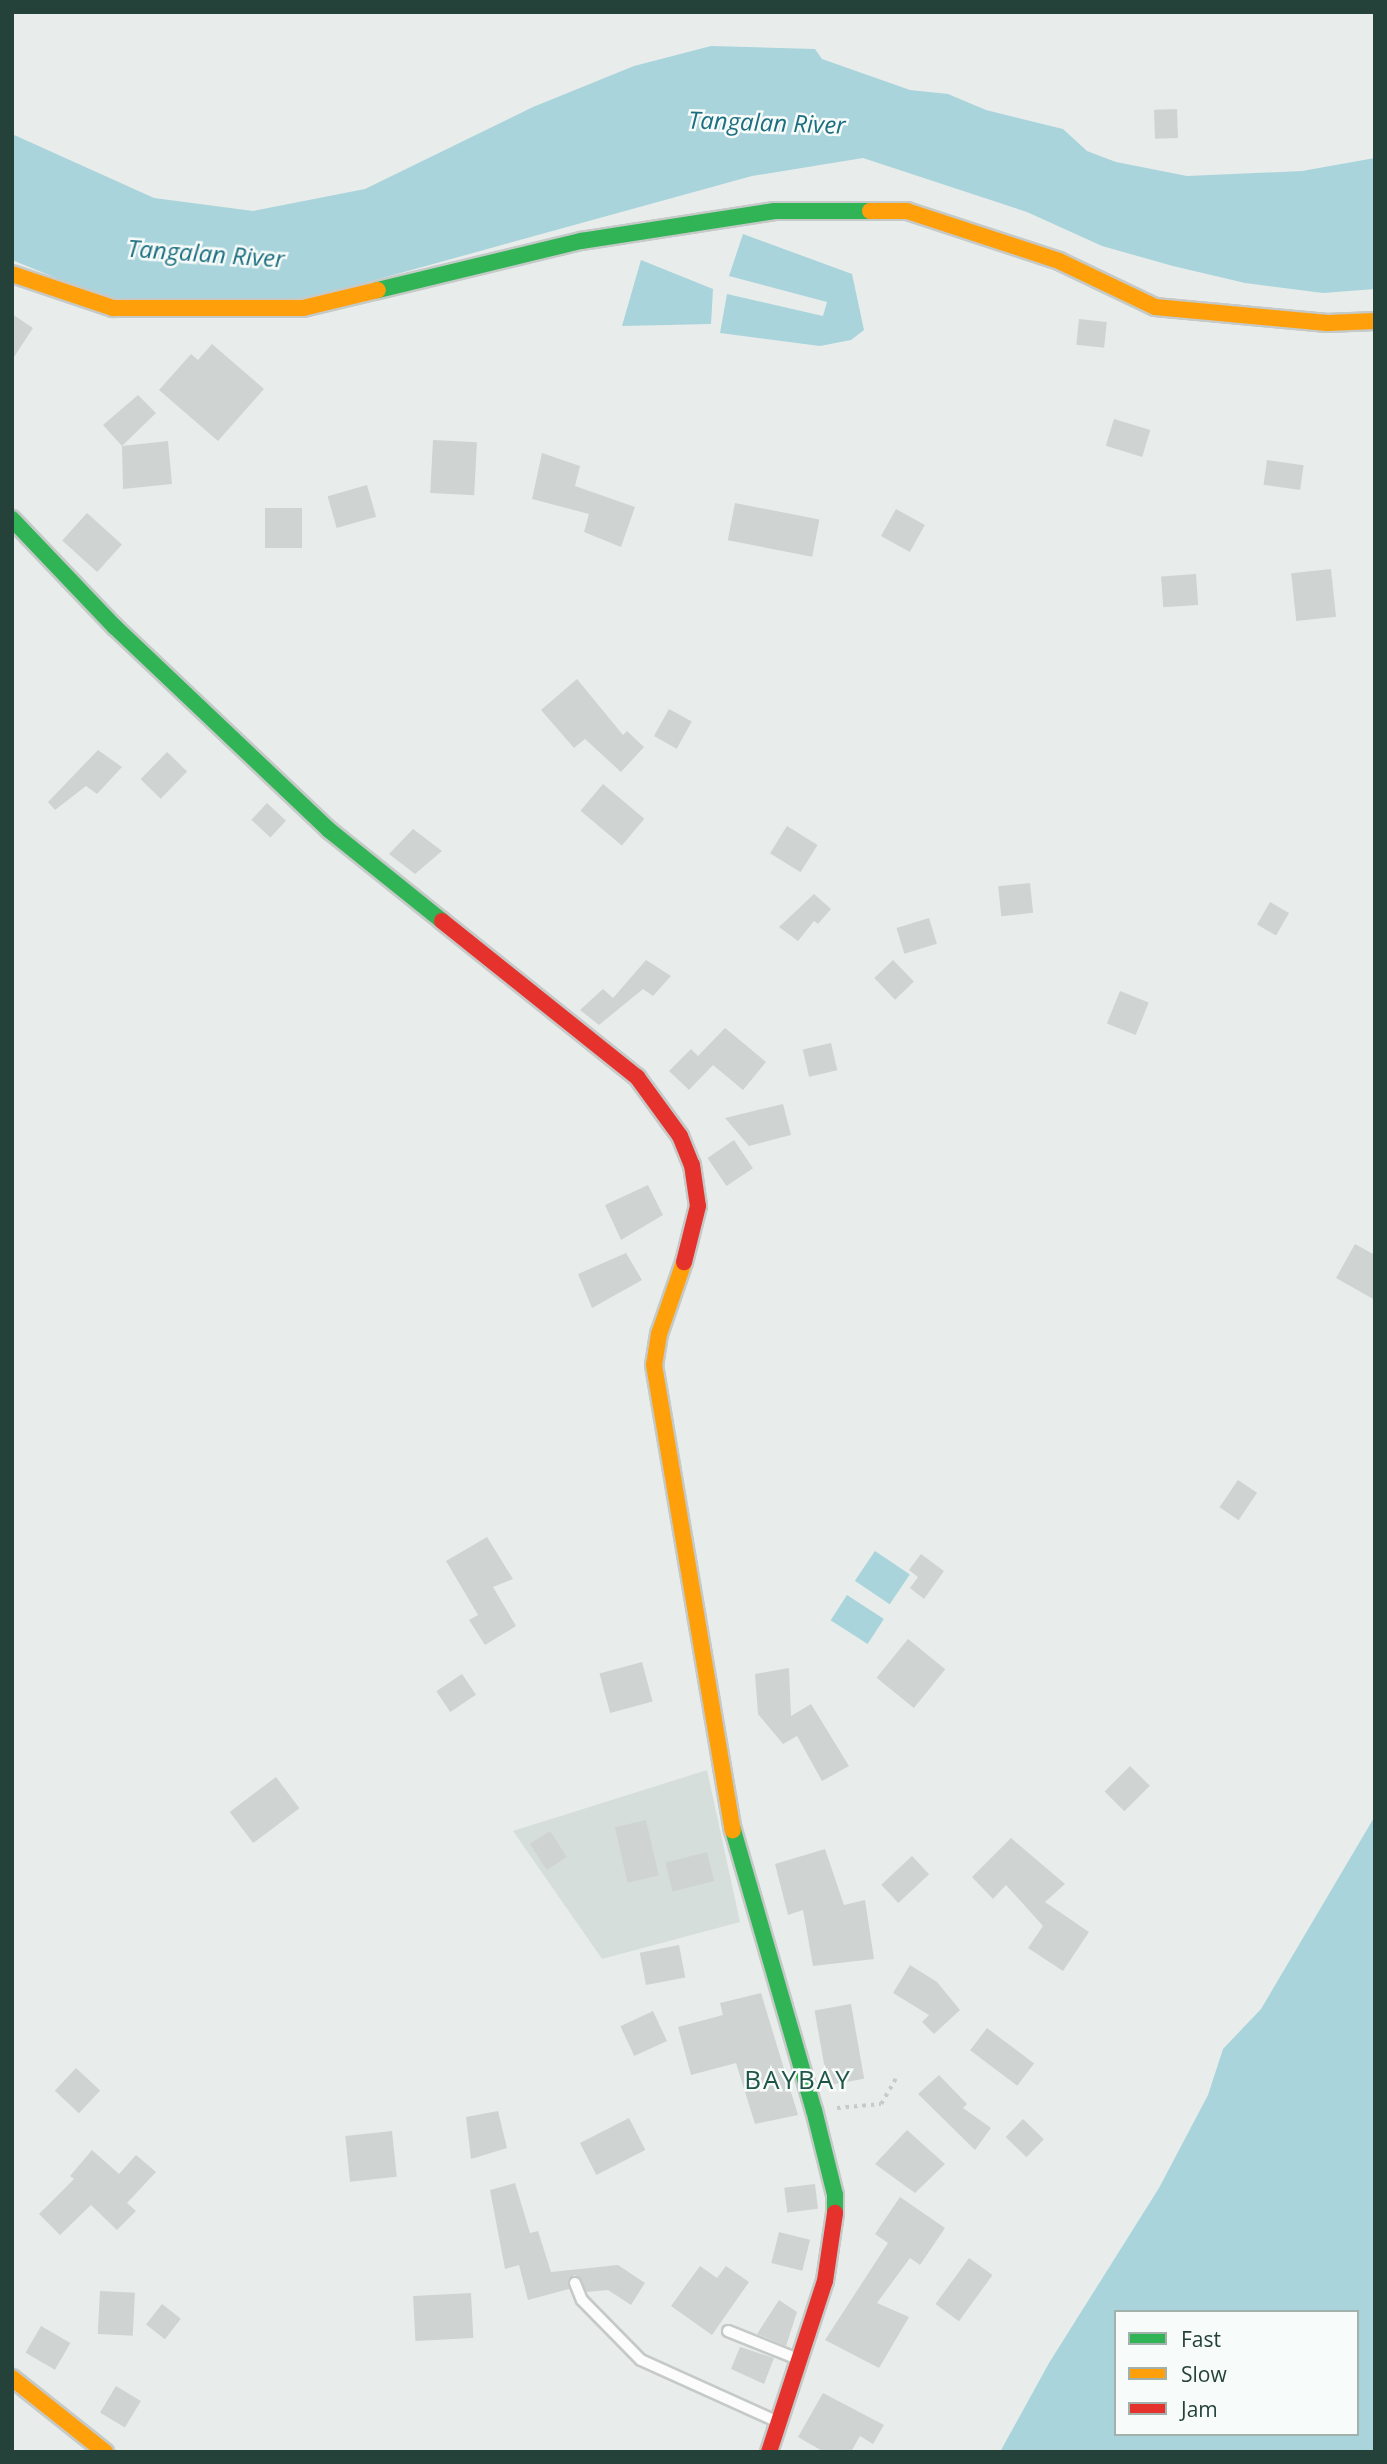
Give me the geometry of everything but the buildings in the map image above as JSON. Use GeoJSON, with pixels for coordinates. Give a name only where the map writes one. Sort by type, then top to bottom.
{"type":"FeatureCollection","features":[{"type":"Feature","properties":{"kind":"street"},"geometry":{"type":"LineString","coordinates":[[12,274],[113,308],[303,309],[581,241],[775,211],[907,211],[1059,261],[1155,307],[1327,323],[1375,321]]}},
{"type":"Feature","properties":{"kind":"street"},"geometry":{"type":"LineString","coordinates":[[12,519],[115,627],[329,830],[637,1077],[680,1136],[694,1174],[698,1206],[692,1239],[659,1334],[654,1365],[657,1395],[738,1860],[831,2169],[835,2231],[801,2360],[769,2452]]}},
{"type":"Feature","properties":{"kind":"street"},"geometry":{"type":"LineString","coordinates":[[12,2378],[105,2452]]}},
{"type":"Feature","properties":{"kind":"lane"},"geometry":{"type":"LineString","coordinates":[[575,2283],[582,2300],[641,2360],[778,2422]]}},
{"type":"Feature","properties":{"kind":"lane"},"geometry":{"type":"LineString","coordinates":[[728,2331],[801,2360]]}},
{"type":"Feature","properties":{"kind":"path"},"geometry":{"type":"LineString","coordinates":[[814,2110],[881,2104],[898,2075]]}},
{"type":"Feature","properties":{"kind":"shaded area"},"geometry":{"type":"Polygon","coordinates":[[[707,1770],[740,1922],[602,1959],[513,1831],[707,1770]]]}},
{"type":"Feature","properties":{"kind":"water","name":"Tangalan River"},"geometry":{"type":"Polygon","coordinates":[[[711,46],[815,49],[822,59],[910,90],[948,94],[986,110],[1063,129],[1087,151],[1116,162],[1187,176],[1302,171],[1375,158],[1375,289],[1323,293],[1245,283],[1173,266],[1102,246],[1027,212],[863,158],[752,176],[310,298],[115,302],[12,260],[12,134],[154,198],[253,211],[365,189],[533,107],[634,66],[711,46]]]}},
{"type":"Feature","properties":{"kind":"water"},"geometry":{"type":"Polygon","coordinates":[[[743,234],[852,274],[864,330],[851,340],[820,346],[720,333],[727,294],[823,316],[827,302],[729,276],[743,234]]]}},
{"type":"Feature","properties":{"kind":"water"},"geometry":{"type":"Polygon","coordinates":[[[641,260],[713,289],[711,324],[622,326],[641,260]]]}},
{"type":"Feature","properties":{"kind":"water"},"geometry":{"type":"Polygon","coordinates":[[[875,1551],[910,1574],[890,1604],[855,1581],[875,1551]]]}},
{"type":"Feature","properties":{"kind":"water"},"geometry":{"type":"Polygon","coordinates":[[[847,1595],[884,1619],[868,1644],[831,1620],[847,1595]]]}},
{"type":"Feature","properties":{"kind":"water"},"geometry":{"type":"Polygon","coordinates":[[[1375,1816],[1375,2452],[1000,2452],[1049,2363],[1159,2188],[1208,2095],[1223,2049],[1261,2009],[1375,1816]]]}},
{"type":"Feature","properties":{"kind":"traffic: fast"},"geometry":{"type":"LineString","coordinates":[[378,290],[581,241],[775,211],[870,211]]}},
{"type":"Feature","properties":{"kind":"traffic: fast"},"geometry":{"type":"LineString","coordinates":[[12,519],[115,627],[329,830],[442,921]]}},
{"type":"Feature","properties":{"kind":"traffic: fast"},"geometry":{"type":"LineString","coordinates":[[733,1830],[814,2110],[835,2195],[835,2213]]}},
{"type":"Feature","properties":{"kind":"traffic: slow"},"geometry":{"type":"LineString","coordinates":[[870,211],[907,211],[1059,261],[1155,307],[1327,323],[1375,321]]}},
{"type":"Feature","properties":{"kind":"traffic: slow"},"geometry":{"type":"LineString","coordinates":[[12,274],[113,308],[303,308],[378,290]]}},
{"type":"Feature","properties":{"kind":"traffic: slow"},"geometry":{"type":"LineString","coordinates":[[684,1262],[659,1334],[654,1365],[733,1830]]}},
{"type":"Feature","properties":{"kind":"traffic: slow"},"geometry":{"type":"LineString","coordinates":[[12,2378],[105,2452]]}},
{"type":"Feature","properties":{"kind":"traffic: jam"},"geometry":{"type":"LineString","coordinates":[[442,921],[637,1077],[680,1136],[692,1165],[698,1206],[684,1262]]}},
{"type":"Feature","properties":{"kind":"traffic: jam"},"geometry":{"type":"LineString","coordinates":[[769,2452],[825,2281],[835,2213]]}},
{"type":"Feature","properties":{"kind":"district","name":"BAYBAY"},"geometry":{"type":"Point","coordinates":[798,2080]}}]}
